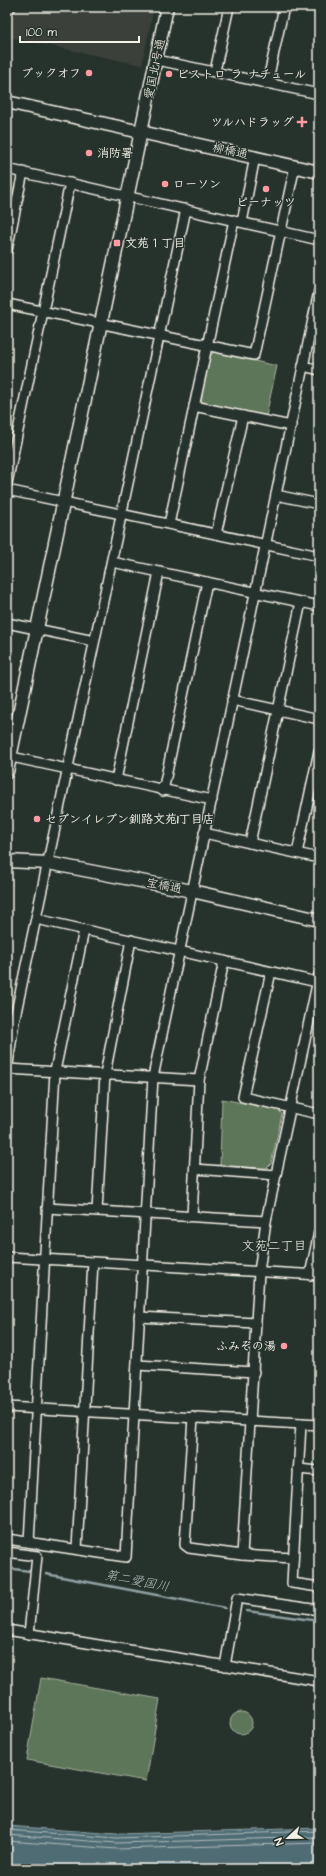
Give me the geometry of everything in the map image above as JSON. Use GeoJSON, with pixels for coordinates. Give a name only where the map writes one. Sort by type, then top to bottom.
{"type":"FeatureCollection","features":[{"type":"Feature","properties":{"kind":"street"},"geometry":{"type":"LineString","coordinates":[[7,10],[11,7]]}},
{"type":"Feature","properties":{"kind":"street","name":"愛国北1号通"},"geometry":{"type":"LineString","coordinates":[[7,772],[167,7]]}},
{"type":"Feature","properties":{"kind":"street"},"geometry":{"type":"LineString","coordinates":[[215,72],[229,7]]}},
{"type":"Feature","properties":{"kind":"street"},"geometry":{"type":"LineString","coordinates":[[267,84],[284,7]]}},
{"type":"Feature","properties":{"kind":"street"},"geometry":{"type":"LineString","coordinates":[[157,60],[319,94]]}},
{"type":"Feature","properties":{"kind":"street","name":"柳橋通"},"geometry":{"type":"LineString","coordinates":[[7,102],[319,172]]}},
{"type":"Feature","properties":{"kind":"street"},"geometry":{"type":"LineString","coordinates":[[169,524],[207,346],[255,157]]}},
{"type":"Feature","properties":{"kind":"street"},"geometry":{"type":"LineString","coordinates":[[7,304],[254,355],[282,232],[295,166]]}},
{"type":"Feature","properties":{"kind":"street"},"geometry":{"type":"LineString","coordinates":[[7,169],[70,182],[319,240]]}},
{"type":"Feature","properties":{"kind":"street"},"geometry":{"type":"LineString","coordinates":[[7,250],[10,216],[23,172]]}},
{"type":"Feature","properties":{"kind":"street"},"geometry":{"type":"LineString","coordinates":[[7,484],[11,440],[43,312],[70,182]]}},
{"type":"Feature","properties":{"kind":"street"},"geometry":{"type":"LineString","coordinates":[[186,209],[36,919],[11,1021],[7,1070],[55,1071],[199,1080]]}},
{"type":"Feature","properties":{"kind":"street"},"geometry":{"type":"LineString","coordinates":[[7,1539],[126,1557],[153,1077],[212,800],[254,592],[266,544],[319,291]]}},
{"type":"Feature","properties":{"kind":"street"},"geometry":{"type":"LineString","coordinates":[[303,366],[319,370]]}},
{"type":"Feature","properties":{"kind":"street"},"geometry":{"type":"LineString","coordinates":[[194,406],[291,426]]}},
{"type":"Feature","properties":{"kind":"street"},"geometry":{"type":"LineString","coordinates":[[216,534],[243,416]]}},
{"type":"Feature","properties":{"kind":"street"},"geometry":{"type":"LineString","coordinates":[[7,490],[319,556]]}},
{"type":"Feature","properties":{"kind":"street"},"geometry":{"type":"LineString","coordinates":[[276,495],[319,504]]}},
{"type":"Feature","properties":{"kind":"street"},"geometry":{"type":"LineString","coordinates":[[112,562],[319,606]]}},
{"type":"Feature","properties":{"kind":"street"},"geometry":{"type":"LineString","coordinates":[[116,780],[159,572]]}},
{"type":"Feature","properties":{"kind":"street"},"geometry":{"type":"LineString","coordinates":[[163,791],[207,582]]}},
{"type":"Feature","properties":{"kind":"street"},"geometry":{"type":"LineString","coordinates":[[250,843],[301,602]]}},
{"type":"Feature","properties":{"kind":"street"},"geometry":{"type":"LineString","coordinates":[[7,623],[94,641]]}},
{"type":"Feature","properties":{"kind":"street"},"geometry":{"type":"LineString","coordinates":[[232,700],[319,719]]}},
{"type":"Feature","properties":{"kind":"street"},"geometry":{"type":"LineString","coordinates":[[297,853],[319,751]]}},
{"type":"Feature","properties":{"kind":"street"},"geometry":{"type":"LineString","coordinates":[[9,757],[163,791],[212,800]]}},
{"type":"Feature","properties":{"kind":"street"},"geometry":{"type":"LineString","coordinates":[[204,833],[319,858]]}},
{"type":"Feature","properties":{"kind":"street","name":"宝橋通"},"geometry":{"type":"LineString","coordinates":[[7,861],[48,863],[192,891],[319,920]]}},
{"type":"Feature","properties":{"kind":"street"},"geometry":{"type":"LineString","coordinates":[[36,919],[271,972],[318,978],[266,1221],[259,1272],[252,1420],[242,1555]]}},
{"type":"Feature","properties":{"kind":"street"},"geometry":{"type":"LineString","coordinates":[[29,1542],[55,1071],[84,930]]}},
{"type":"Feature","properties":{"kind":"street"},"geometry":{"type":"LineString","coordinates":[[97,1211],[105,1074],[131,940]]}},
{"type":"Feature","properties":{"kind":"street"},"geometry":{"type":"LineString","coordinates":[[192,1216],[199,1080],[224,962]]}},
{"type":"Feature","properties":{"kind":"street"},"geometry":{"type":"LineString","coordinates":[[271,972],[243,1097],[319,1114]]}},
{"type":"Feature","properties":{"kind":"street"},"geometry":{"type":"LineString","coordinates":[[195,1169],[276,1175]]}},
{"type":"Feature","properties":{"kind":"street"},"geometry":{"type":"LineString","coordinates":[[47,1208],[266,1221]]}},
{"type":"Feature","properties":{"kind":"street"},"geometry":{"type":"LineString","coordinates":[[7,1257],[315,1275],[319,1232]]}},
{"type":"Feature","properties":{"kind":"street"},"geometry":{"type":"LineString","coordinates":[[77,1549],[93,1262]]}},
{"type":"Feature","properties":{"kind":"street"},"geometry":{"type":"LineString","coordinates":[[140,1316],[256,1323]]}},
{"type":"Feature","properties":{"kind":"street"},"geometry":{"type":"LineString","coordinates":[[137,1365],[254,1372]]}},
{"type":"Feature","properties":{"kind":"street"},"geometry":{"type":"LineString","coordinates":[[7,1407],[319,1425]]}},
{"type":"Feature","properties":{"kind":"street"},"geometry":{"type":"LineString","coordinates":[[193,1417],[185,1545],[190,1548],[242,1555],[293,1558]]}},
{"type":"Feature","properties":{"kind":"street"},"geometry":{"type":"LineString","coordinates":[[301,1424],[292,1583],[319,1587]]}},
{"type":"Feature","properties":{"kind":"street"},"geometry":{"type":"LineString","coordinates":[[298,1469],[319,1471]]}},
{"type":"Feature","properties":{"kind":"street"},"geometry":{"type":"LineString","coordinates":[[7,1552],[37,1556],[28,1634]]}},
{"type":"Feature","properties":{"kind":"street"},"geometry":{"type":"LineString","coordinates":[[225,1666],[237,1598],[319,1610]]}},
{"type":"Feature","properties":{"kind":"street"},"geometry":{"type":"LineString","coordinates":[[7,1630],[319,1681]]}},
{"type":"Feature","properties":{"kind":"shaded area"},"geometry":{"type":"Polygon","coordinates":[[[7,7],[154,7],[142,65],[13,38],[7,65],[7,7]]]}},
{"type":"Feature","properties":{"kind":"green space"},"geometry":{"type":"Polygon","coordinates":[[[214,352],[277,366],[266,416],[203,403],[201,399],[210,356],[214,352]]]}},
{"type":"Feature","properties":{"kind":"green space"},"geometry":{"type":"Polygon","coordinates":[[[222,1099],[278,1110],[282,1114],[271,1164],[267,1168],[220,1166],[222,1099]]]}},
{"type":"Feature","properties":{"kind":"green space"},"geometry":{"type":"Polygon","coordinates":[[[41,1678],[160,1699],[146,1781],[27,1760],[41,1678]]]}},
{"type":"Feature","properties":{"kind":"green space"},"geometry":{"type":"Polygon","coordinates":[[[237,1712],[245,1712],[252,1719],[252,1727],[245,1734],[237,1734],[230,1727],[230,1719],[237,1712]]]}},
{"type":"Feature","properties":{"kind":"water"},"geometry":{"type":"Polygon","coordinates":[[[7,1826],[117,1834],[319,1828],[319,1869],[7,1869],[7,1826]]]}},
{"type":"Feature","properties":{"kind":"waterway","name":"第二愛国川"},"geometry":{"type":"LineString","coordinates":[[7,1568],[29,1571]]}},
{"type":"Feature","properties":{"kind":"waterway","name":"第二愛国川"},"geometry":{"type":"LineString","coordinates":[[46,1574],[225,1608]]}},
{"type":"Feature","properties":{"kind":"waterway","name":"第二愛国川"},"geometry":{"type":"LineString","coordinates":[[247,1611],[319,1621]]}},
{"type":"Feature","properties":{"kind":"place","name":"ブックオフ"},"geometry":{"type":"Point","coordinates":[89,73]}},
{"type":"Feature","properties":{"kind":"place","name":"ビストロ ラ ナチュール"},"geometry":{"type":"Point","coordinates":[169,74]}},
{"type":"Feature","properties":{"kind":"place","name":"ツルハドラッグ"},"geometry":{"type":"Point","coordinates":[302,122]}},
{"type":"Feature","properties":{"kind":"place","name":"消防署"},"geometry":{"type":"Point","coordinates":[89,153]}},
{"type":"Feature","properties":{"kind":"place","name":"ローソン"},"geometry":{"type":"Point","coordinates":[165,184]}},
{"type":"Feature","properties":{"kind":"place","name":"ピーナッツ"},"geometry":{"type":"Point","coordinates":[266,189]}},
{"type":"Feature","properties":{"kind":"place","name":"文苑１丁目"},"geometry":{"type":"Point","coordinates":[117,243]}},
{"type":"Feature","properties":{"kind":"place","name":"セブンイレブン釧路文苑1丁目店"},"geometry":{"type":"Point","coordinates":[37,819]}},
{"type":"Feature","properties":{"kind":"place","name":"ふみぞの湯"},"geometry":{"type":"Point","coordinates":[284,1346]}},
{"type":"Feature","properties":{"kind":"district","name":"文苑二丁目"},"geometry":{"type":"Point","coordinates":[274,1246]}}]}
